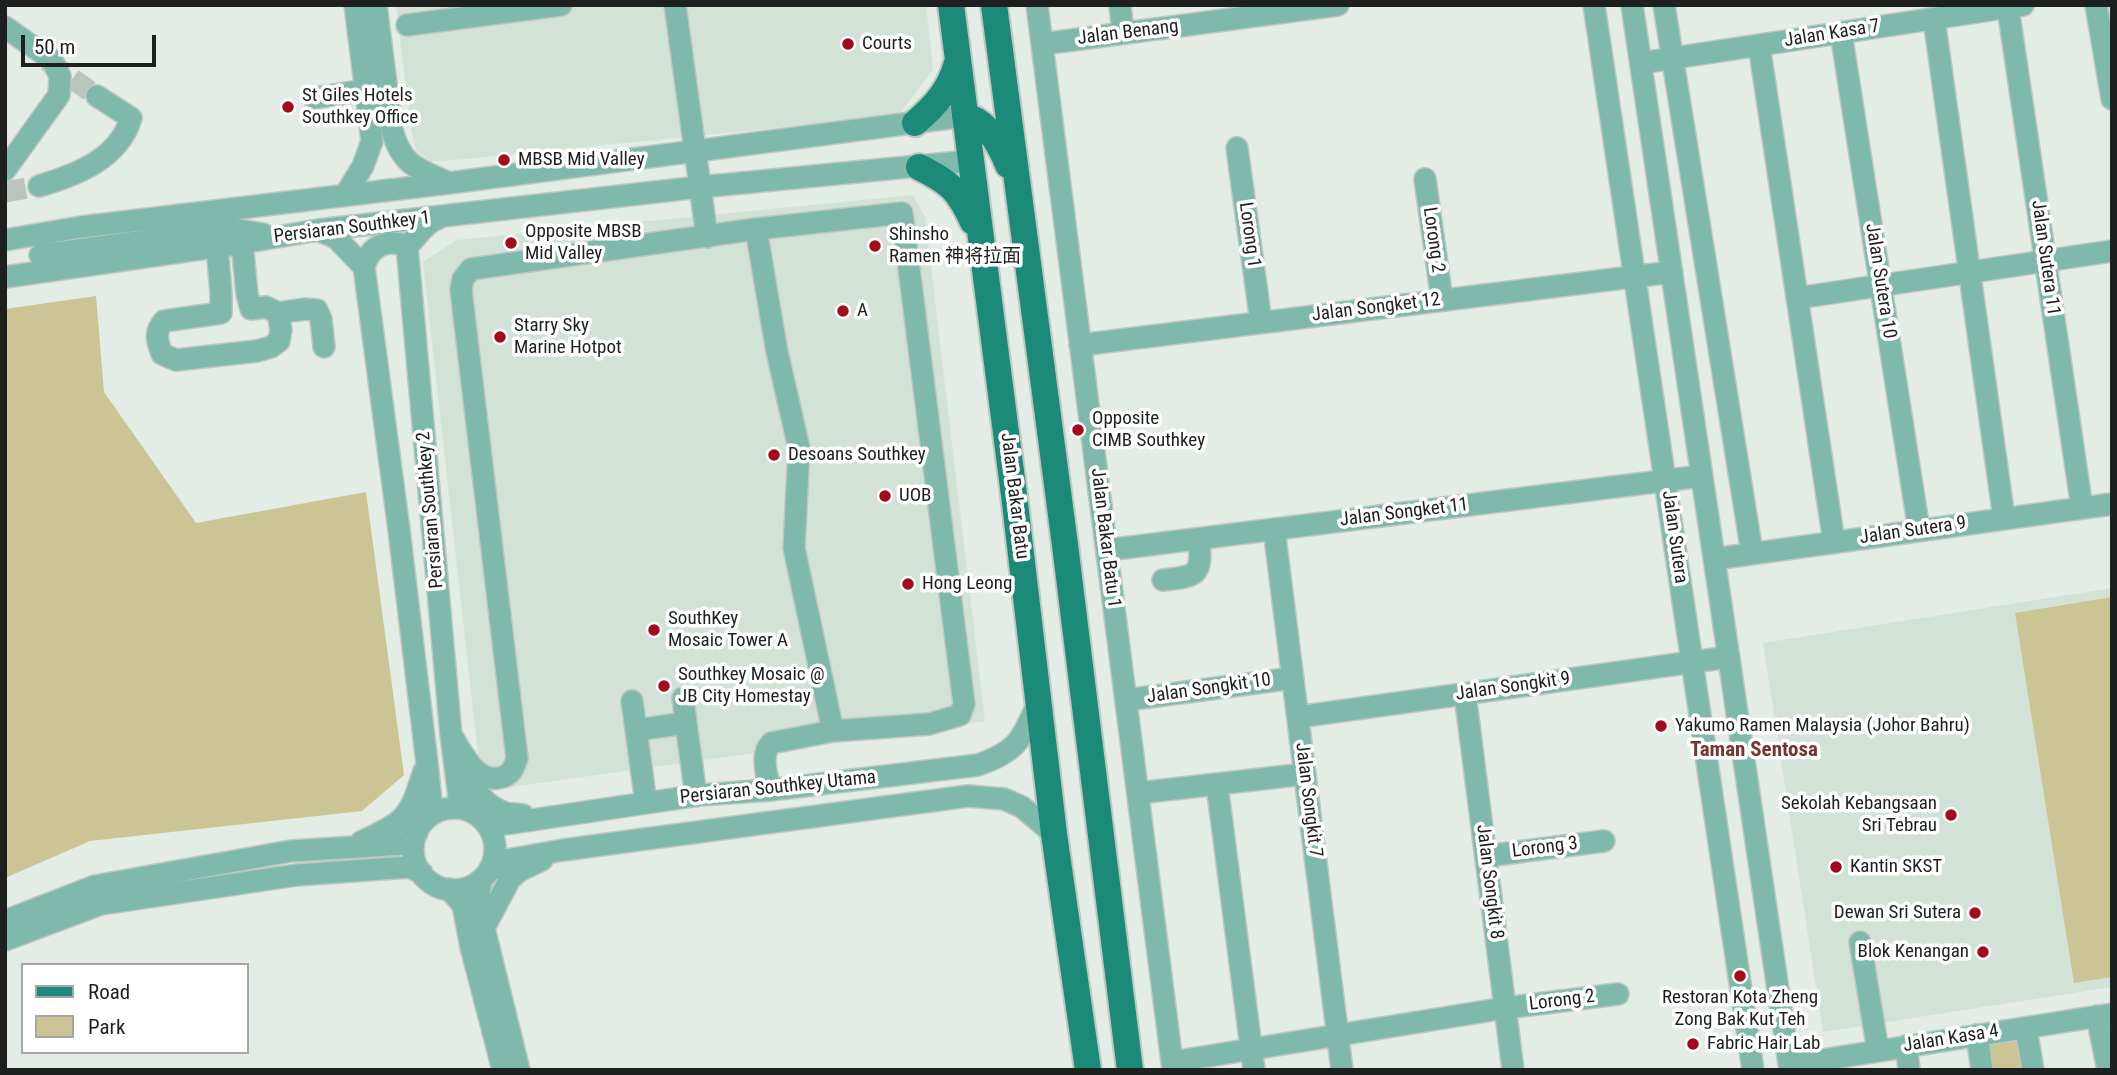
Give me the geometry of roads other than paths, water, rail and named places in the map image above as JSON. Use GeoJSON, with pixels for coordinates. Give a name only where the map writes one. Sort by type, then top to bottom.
{"type":"FeatureCollection","features":[{"type":"Feature","properties":{"kind":"main road","name":"Jalan Bakar Batu"},"geometry":{"type":"LineString","coordinates":[[951,5],[1054,834],[1088,1070]]}},
{"type":"Feature","properties":{"kind":"main road"},"geometry":{"type":"LineString","coordinates":[[994,5],[1130,1070]]}},
{"type":"Feature","properties":{"kind":"main road"},"geometry":{"type":"LineString","coordinates":[[915,123],[941,98],[949,86],[958,61]]}},
{"type":"Feature","properties":{"kind":"main road"},"geometry":{"type":"LineString","coordinates":[[970,161],[981,151],[990,133],[996,115],[1001,69]]}},
{"type":"Feature","properties":{"kind":"main road"},"geometry":{"type":"LineString","coordinates":[[965,116],[980,122],[990,133],[1004,155],[1018,197]]}},
{"type":"Feature","properties":{"kind":"main road"},"geometry":{"type":"LineString","coordinates":[[919,167],[944,179],[955,190],[981,240]]}},
{"type":"Feature","properties":{"kind":"street"},"geometry":{"type":"LineString","coordinates":[[345,195],[363,166],[372,141],[355,5]]}},
{"type":"Feature","properties":{"kind":"street"},"geometry":{"type":"LineString","coordinates":[[376,5],[397,147],[409,162],[423,172],[449,183]]}},
{"type":"Feature","properties":{"kind":"street"},"geometry":{"type":"LineString","coordinates":[[407,24],[561,5]]}},
{"type":"Feature","properties":{"kind":"street"},"geometry":{"type":"LineString","coordinates":[[676,5],[706,237]]}},
{"type":"Feature","properties":{"kind":"street","name":"Jalan Bakar Batu 1"},"geometry":{"type":"LineString","coordinates":[[1037,5],[1173,1066]]}},
{"type":"Feature","properties":{"kind":"street"},"geometry":{"type":"LineString","coordinates":[[1120,5],[1123,33]]}},
{"type":"Feature","properties":{"kind":"street","name":"Jalan Benang"},"geometry":{"type":"LineString","coordinates":[[1042,44],[1123,33],[1216,13],[1338,5]]}},
{"type":"Feature","properties":{"kind":"street","name":"Jalan Sutera"},"geometry":{"type":"LineString","coordinates":[[1594,5],[1753,1070]]}},
{"type":"Feature","properties":{"kind":"street","name":"Jalan Sutera"},"geometry":{"type":"LineString","coordinates":[[1632,5],[1790,1067]]}},
{"type":"Feature","properties":{"kind":"street"},"geometry":{"type":"LineString","coordinates":[[1664,5],[1752,553]]}},
{"type":"Feature","properties":{"kind":"street"},"geometry":{"type":"LineString","coordinates":[[2096,5],[2112,99]]}},
{"type":"Feature","properties":{"kind":"street","name":"Jalan Kasa 7"},"geometry":{"type":"LineString","coordinates":[[1640,63],[1841,33],[1898,15],[1934,19],[2016,6]]}},
{"type":"Feature","properties":{"kind":"street","name":"Jalan Sutera 11"},"geometry":{"type":"LineString","coordinates":[[2016,6],[2045,260],[2082,508]]}},
{"type":"Feature","properties":{"kind":"street"},"geometry":{"type":"LineString","coordinates":[[1934,19],[2004,518]]}},
{"type":"Feature","properties":{"kind":"street"},"geometry":{"type":"LineString","coordinates":[[5,27],[52,60],[60,76],[59,95],[5,170]]}},
{"type":"Feature","properties":{"kind":"street","name":"Jalan Sutera 10"},"geometry":{"type":"LineString","coordinates":[[1841,33],[1919,530]]}},
{"type":"Feature","properties":{"kind":"street"},"geometry":{"type":"LineString","coordinates":[[1759,45],[1834,542]]}},
{"type":"Feature","properties":{"kind":"street"},"geometry":{"type":"LineString","coordinates":[[314,98],[366,90]]}},
{"type":"Feature","properties":{"kind":"street"},"geometry":{"type":"LineString","coordinates":[[39,186],[70,176],[100,160],[121,140],[131,118],[97,96]]}},
{"type":"Feature","properties":{"kind":"street","name":"Persiaran Southkey 1"},"geometry":{"type":"LineString","coordinates":[[5,240],[81,228],[965,116]]}},
{"type":"Feature","properties":{"kind":"street","name":"Lorong 1"},"geometry":{"type":"LineString","coordinates":[[1237,148],[1261,323]]}},
{"type":"Feature","properties":{"kind":"street","name":"Persiaran Southkey 1"},"geometry":{"type":"LineString","coordinates":[[5,276],[318,230],[700,187],[970,161]]}},
{"type":"Feature","properties":{"kind":"street","name":"Lorong 2"},"geometry":{"type":"LineString","coordinates":[[1425,179],[1442,300]]}},
{"type":"Feature","properties":{"kind":"street"},"geometry":{"type":"LineString","coordinates":[[452,735],[475,771],[483,777],[505,777],[513,769],[517,758],[461,290],[463,279],[471,269],[756,229],[902,213],[964,704],[960,715],[944,721],[833,731],[771,743],[765,751],[770,790]]}},
{"type":"Feature","properties":{"kind":"street"},"geometry":{"type":"LineString","coordinates":[[318,230],[336,238],[364,267],[372,250],[389,242],[407,246],[431,221],[441,217]]}},
{"type":"Feature","properties":{"kind":"street"},"geometry":{"type":"LineString","coordinates":[[5,226],[81,228]]}},
{"type":"Feature","properties":{"kind":"street"},"geometry":{"type":"LineString","coordinates":[[40,255],[234,229],[281,237]]}},
{"type":"Feature","properties":{"kind":"street"},"geometry":{"type":"LineString","coordinates":[[756,229],[777,352],[799,448],[794,548],[833,731]]}},
{"type":"Feature","properties":{"kind":"street"},"geometry":{"type":"LineString","coordinates":[[242,243],[251,309]]}},
{"type":"Feature","properties":{"kind":"street"},"geometry":{"type":"LineString","coordinates":[[217,246],[222,293],[221,313]]}},
{"type":"Feature","properties":{"kind":"street","name":"Persiaran Southkey 2"},"geometry":{"type":"LineString","coordinates":[[407,246],[459,797],[480,817]]}},
{"type":"Feature","properties":{"kind":"street"},"geometry":{"type":"LineString","coordinates":[[1797,298],[2112,251]]}},
{"type":"Feature","properties":{"kind":"street","name":"Persiaran Southkey 2"},"geometry":{"type":"LineString","coordinates":[[364,267],[401,543],[431,801],[421,826]]}},
{"type":"Feature","properties":{"kind":"street","name":"Jalan Songket 12"},"geometry":{"type":"LineString","coordinates":[[1080,345],[1672,272]]}},
{"type":"Feature","properties":{"kind":"street"},"geometry":{"type":"LineString","coordinates":[[278,313],[281,330],[279,341],[271,347],[257,351],[176,360],[162,354],[156,340],[159,327],[164,321],[266,307],[278,313],[317,310],[321,319],[324,348]]}},
{"type":"Feature","properties":{"kind":"street","name":"Jalan Songket 11"},"geometry":{"type":"LineString","coordinates":[[1107,551],[1702,476]]}},
{"type":"Feature","properties":{"kind":"street","name":"Jalan Sutera 9"},"geometry":{"type":"LineString","coordinates":[[1714,559],[2112,504]]}},
{"type":"Feature","properties":{"kind":"street","name":"Jalan Songkit 7"},"geometry":{"type":"LineString","coordinates":[[1274,529],[1342,1070]]}},
{"type":"Feature","properties":{"kind":"street"},"geometry":{"type":"LineString","coordinates":[[1163,580],[1189,577],[1196,572],[1201,563],[1199,539]]}},
{"type":"Feature","properties":{"kind":"street","name":"Jalan Songkit 9"},"geometry":{"type":"LineString","coordinates":[[1298,717],[1729,657]]}},
{"type":"Feature","properties":{"kind":"street","name":"Jalan Songkit 10"},"geometry":{"type":"LineString","coordinates":[[1126,700],[1293,678]]}},
{"type":"Feature","properties":{"kind":"street","name":"Jalan Songkit 8"},"geometry":{"type":"LineString","coordinates":[[1465,694],[1513,1070]]}},
{"type":"Feature","properties":{"kind":"street"},"geometry":{"type":"LineString","coordinates":[[683,698],[696,796]]}},
{"type":"Feature","properties":{"kind":"street"},"geometry":{"type":"LineString","coordinates":[[632,701],[646,803]]}},
{"type":"Feature","properties":{"kind":"street","name":"Persiaran Southkey Utama"},"geometry":{"type":"LineString","coordinates":[[480,817],[505,824],[696,796],[770,790],[978,765],[999,757],[1015,746],[1039,701]]}},
{"type":"Feature","properties":{"kind":"street"},"geometry":{"type":"LineString","coordinates":[[636,730],[687,723]]}},
{"type":"Feature","properties":{"kind":"street"},"geometry":{"type":"LineString","coordinates":[[350,847],[401,821],[411,808],[427,763]]}},
{"type":"Feature","properties":{"kind":"street"},"geometry":{"type":"LineString","coordinates":[[455,764],[474,790],[503,813],[544,817]]}},
{"type":"Feature","properties":{"kind":"street"},"geometry":{"type":"LineString","coordinates":[[1138,793],[1305,774]]}},
{"type":"Feature","properties":{"kind":"street"},"geometry":{"type":"LineString","coordinates":[[1217,785],[1252,1060]]}},
{"type":"Feature","properties":{"kind":"street","name":"Persiaran Southkey Utama"},"geometry":{"type":"LineString","coordinates":[[484,876],[507,860],[563,850],[968,796],[1004,799],[1022,807],[1054,834]]}},
{"type":"Feature","properties":{"kind":"street"},"geometry":{"type":"LineString","coordinates":[[5,920],[95,886],[291,852],[404,844],[436,812],[462,808],[480,817],[492,833],[495,846],[493,860],[484,876],[478,904],[519,1070]]}},
{"type":"Feature","properties":{"kind":"street"},"geometry":{"type":"LineString","coordinates":[[421,826],[414,846],[415,861],[422,873]]}},
{"type":"Feature","properties":{"kind":"street","name":"Lorong 3"},"geometry":{"type":"LineString","coordinates":[[1486,856],[1604,841]]}},
{"type":"Feature","properties":{"kind":"street"},"geometry":{"type":"LineString","coordinates":[[484,928],[510,879],[519,871],[563,850]]}},
{"type":"Feature","properties":{"kind":"street"},"geometry":{"type":"LineString","coordinates":[[5,940],[101,904],[297,875],[409,867],[422,873],[439,887],[449,889],[466,888],[484,876]]}},
{"type":"Feature","properties":{"kind":"street"},"geometry":{"type":"LineString","coordinates":[[381,868],[417,883],[447,905],[471,947]]}},
{"type":"Feature","properties":{"kind":"street"},"geometry":{"type":"LineString","coordinates":[[449,889],[463,905],[471,947],[503,1070]]}},
{"type":"Feature","properties":{"kind":"street"},"geometry":{"type":"LineString","coordinates":[[1860,942],[1878,1051]]}},
{"type":"Feature","properties":{"kind":"street","name":"Lorong 2"},"geometry":{"type":"LineString","coordinates":[[1173,1066],[1252,1060],[1338,1035],[1505,1008],[1618,994]]}},
{"type":"Feature","properties":{"kind":"street"},"geometry":{"type":"LineString","coordinates":[[2104,1015],[2108,1070]]}},
{"type":"Feature","properties":{"kind":"street","name":"Jalan Kasa 4"},"geometry":{"type":"LineString","coordinates":[[1790,1067],[1826,1064],[1906,1046],[2104,1015]]}},
{"type":"Feature","properties":{"kind":"street"},"geometry":{"type":"LineString","coordinates":[[2026,1028],[2034,1070]]}},
{"type":"Feature","properties":{"kind":"street"},"geometry":{"type":"LineString","coordinates":[[1976,1035],[1982,1070]]}},
{"type":"Feature","properties":{"kind":"street"},"geometry":{"type":"LineString","coordinates":[[1906,1046],[1909,1070]]}},
{"type":"Feature","properties":{"kind":"tunnel"},"geometry":{"type":"LineString","coordinates":[[47,61],[97,96]]}},
{"type":"Feature","properties":{"kind":"tunnel"},"geometry":{"type":"LineString","coordinates":[[5,192],[39,186]]}},
{"type":"Feature","properties":{"kind":"place","name":"Courts"},"geometry":{"type":"Point","coordinates":[848,44]}},
{"type":"Feature","properties":{"kind":"place","name":"St Giles Hotels Southkey Office"},"geometry":{"type":"Point","coordinates":[288,107]}},
{"type":"Feature","properties":{"kind":"place","name":"MBSB Mid Valley"},"geometry":{"type":"Point","coordinates":[504,160]}},
{"type":"Feature","properties":{"kind":"place","name":"Opposite MBSB Mid Valley"},"geometry":{"type":"Point","coordinates":[511,243]}},
{"type":"Feature","properties":{"kind":"place","name":"Shinsho Ramen 神将拉面"},"geometry":{"type":"Point","coordinates":[875,246]}},
{"type":"Feature","properties":{"kind":"place","name":"A"},"geometry":{"type":"Point","coordinates":[843,311]}},
{"type":"Feature","properties":{"kind":"place","name":"Starry Sky Marine Hotpot"},"geometry":{"type":"Point","coordinates":[500,337]}},
{"type":"Feature","properties":{"kind":"place","name":"Opposite CIMB Southkey"},"geometry":{"type":"Point","coordinates":[1078,430]}},
{"type":"Feature","properties":{"kind":"place","name":"Desoans Southkey"},"geometry":{"type":"Point","coordinates":[774,455]}},
{"type":"Feature","properties":{"kind":"place","name":"UOB"},"geometry":{"type":"Point","coordinates":[885,496]}},
{"type":"Feature","properties":{"kind":"place","name":"Hong Leong"},"geometry":{"type":"Point","coordinates":[908,584]}},
{"type":"Feature","properties":{"kind":"place","name":"SouthKey Mosaic Tower A"},"geometry":{"type":"Point","coordinates":[654,630]}},
{"type":"Feature","properties":{"kind":"place","name":"Southkey Mosaic @ JB City Homestay"},"geometry":{"type":"Point","coordinates":[664,686]}},
{"type":"Feature","properties":{"kind":"place","name":"Yakumo Ramen Malaysia (Johor Bahru)"},"geometry":{"type":"Point","coordinates":[1661,726]}},
{"type":"Feature","properties":{"kind":"place","name":"Sekolah Kebangsaan Sri Tebrau"},"geometry":{"type":"Point","coordinates":[1951,815]}},
{"type":"Feature","properties":{"kind":"place","name":"Kantin SKST"},"geometry":{"type":"Point","coordinates":[1836,867]}},
{"type":"Feature","properties":{"kind":"place","name":"Dewan Sri Sutera"},"geometry":{"type":"Point","coordinates":[1975,913]}},
{"type":"Feature","properties":{"kind":"place","name":"Blok Kenangan"},"geometry":{"type":"Point","coordinates":[1983,952]}},
{"type":"Feature","properties":{"kind":"place","name":"Restoran Kota Zheng Zong Bak Kut Teh"},"geometry":{"type":"Point","coordinates":[1740,976]}},
{"type":"Feature","properties":{"kind":"place","name":"Fabric Hair Lab"},"geometry":{"type":"Point","coordinates":[1693,1044]}},
{"type":"Feature","properties":{"kind":"district","name":"Taman Sentosa"},"geometry":{"type":"Point","coordinates":[1754,751]}}]}
